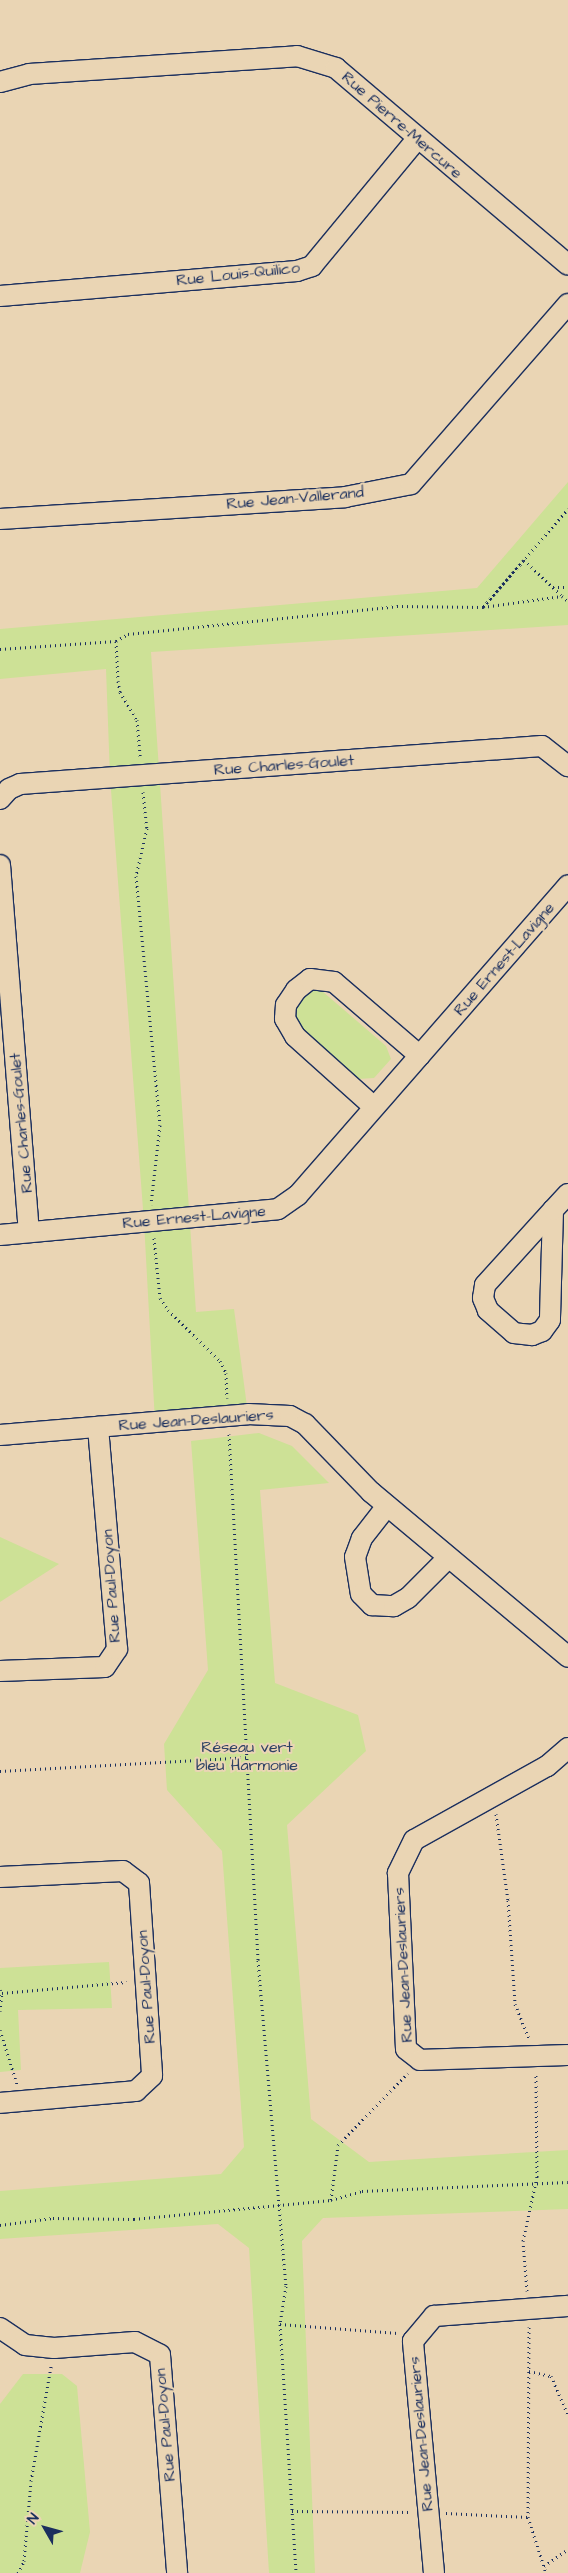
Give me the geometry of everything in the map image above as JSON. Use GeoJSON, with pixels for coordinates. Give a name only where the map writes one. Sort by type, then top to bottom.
{"type":"FeatureCollection","features":[{"type":"Feature","properties":{"kind":"street","name":"Rue Pierre-Mercure"},"geometry":{"type":"LineString","coordinates":[[0,82],[29,74],[297,56],[336,68],[568,265]]}},
{"type":"Feature","properties":{"kind":"street","name":"Rue Louis-Quilico"},"geometry":{"type":"LineString","coordinates":[[0,296],[297,271],[312,266],[418,139]]}},
{"type":"Feature","properties":{"kind":"street","name":"Rue Jean-Vallerand"},"geometry":{"type":"LineString","coordinates":[[0,519],[345,497],[411,484],[568,304]]}},
{"type":"Feature","properties":{"kind":"street","name":"Rue Charles-Goulet"},"geometry":{"type":"LineString","coordinates":[[0,799],[9,789],[20,784],[542,746],[568,766]]}},
{"type":"Feature","properties":{"kind":"street","name":"Rue Charles-Goulet"},"geometry":{"type":"LineString","coordinates":[[0,865],[29,1232]]}},
{"type":"Feature","properties":{"kind":"street","name":"Rue Ernest-Lavigne"},"geometry":{"type":"LineString","coordinates":[[0,1235],[278,1210],[298,1195],[568,885]]}},
{"type":"Feature","properties":{"kind":"street"},"geometry":{"type":"LineString","coordinates":[[374,1108],[295,1036],[285,1019],[286,1006],[296,990],[310,979],[334,982],[420,1056]]}},
{"type":"Feature","properties":{"kind":"street"},"geometry":{"type":"LineString","coordinates":[[553,1210],[550,1320],[537,1333],[514,1333],[488,1310],[483,1298],[485,1285],[553,1210],[568,1194]]}},
{"type":"Feature","properties":{"kind":"street","name":"Rue Jean-Deslauriers"},"geometry":{"type":"LineString","coordinates":[[0,1435],[269,1413],[298,1419],[387,1506],[567,1655]]}},
{"type":"Feature","properties":{"kind":"street","name":"Rue Paul-Doyon"},"geometry":{"type":"LineString","coordinates":[[0,1672],[105,1667],[117,1649],[98,1426]]}},
{"type":"Feature","properties":{"kind":"street"},"geometry":{"type":"LineString","coordinates":[[387,1506],[362,1538],[355,1557],[361,1594],[372,1605],[394,1606],[408,1598],[448,1558]]}},
{"type":"Feature","properties":{"kind":"street","name":"Rue Jean-Deslauriers"},"geometry":{"type":"LineString","coordinates":[[568,1748],[547,1766],[414,1840],[398,1873],[406,2049],[420,2060],[568,2055]]}},
{"type":"Feature","properties":{"kind":"street","name":"Rue Paul-Doyon"},"geometry":{"type":"LineString","coordinates":[[0,1877],[123,1871],[139,1883],[152,2076],[136,2091],[0,2103]]}},
{"type":"Feature","properties":{"kind":"street","name":"Rue Jean-Deslauriers"},"geometry":{"type":"LineString","coordinates":[[434,2573],[413,2341],[434,2316],[568,2306]]}},
{"type":"Feature","properties":{"kind":"street","name":"Rue Paul-Doyon"},"geometry":{"type":"LineString","coordinates":[[0,2328],[25,2345],[54,2348],[135,2342],[160,2355],[177,2573]]}},
{"type":"Feature","properties":{"kind":"path"},"geometry":{"type":"LineString","coordinates":[[483,607],[568,509]]}},
{"type":"Feature","properties":{"kind":"path"},"geometry":{"type":"LineString","coordinates":[[483,607],[524,560],[568,602]]}},
{"type":"Feature","properties":{"kind":"path"},"geometry":{"type":"LineString","coordinates":[[553,587],[568,587]]}},
{"type":"Feature","properties":{"kind":"path"},"geometry":{"type":"LineString","coordinates":[[0,649],[116,641],[128,634],[397,606],[483,607],[562,596]]}},
{"type":"Feature","properties":{"kind":"path"},"geometry":{"type":"LineString","coordinates":[[116,641],[120,692],[137,720],[147,828],[136,876],[160,1125],[150,1191],[160,1298],[168,1310],[220,1361],[226,1373],[258,1960],[286,2286],[280,2324],[296,2573]]}},
{"type":"Feature","properties":{"kind":"path"},"geometry":{"type":"LineString","coordinates":[[0,1771],[247,1757]]}},
{"type":"Feature","properties":{"kind":"path"},"geometry":{"type":"LineString","coordinates":[[493,1796],[508,1900],[515,2004],[535,2056],[536,2184],[523,2241],[529,2309],[528,2517],[546,2573]]}},
{"type":"Feature","properties":{"kind":"path"},"geometry":{"type":"LineString","coordinates":[[0,2011],[1,1991],[145,1980]]}},
{"type":"Feature","properties":{"kind":"path"},"geometry":{"type":"LineString","coordinates":[[0,2030],[23,2101]]}},
{"type":"Feature","properties":{"kind":"path"},"geometry":{"type":"LineString","coordinates":[[331,2200],[338,2145],[420,2060]]}},
{"type":"Feature","properties":{"kind":"path"},"geometry":{"type":"LineString","coordinates":[[0,2225],[53,2218],[109,2221],[280,2205],[331,2200],[371,2190],[568,2182]]}},
{"type":"Feature","properties":{"kind":"path"},"geometry":{"type":"LineString","coordinates":[[280,2324],[419,2334]]}},
{"type":"Feature","properties":{"kind":"path"},"geometry":{"type":"LineString","coordinates":[[18,2573],[24,2561],[32,2481],[54,2348]]}},
{"type":"Feature","properties":{"kind":"path"},"geometry":{"type":"LineString","coordinates":[[528,2371],[551,2376],[568,2415]]}},
{"type":"Feature","properties":{"kind":"path"},"geometry":{"type":"LineString","coordinates":[[292,2511],[528,2517]]}},
{"type":"Feature","properties":{"kind":"path"},"geometry":{"type":"LineString","coordinates":[[544,2566],[568,2549]]}},
{"type":"Feature","properties":{"kind":"green space"},"geometry":{"type":"Polygon","coordinates":[[[568,482],[568,625],[151,652],[196,1312],[234,1309],[248,1414],[155,1422],[144,1222],[110,777],[106,669],[0,679],[0,629],[477,588],[568,482]]]}},
{"type":"Feature","properties":{"kind":"green space"},"geometry":{"type":"Polygon","coordinates":[[[315,988],[322,991],[386,1046],[391,1059],[374,1078],[358,1079],[300,1026],[293,1016],[294,1007],[308,989],[315,988]]]}},
{"type":"Feature","properties":{"kind":"green space","name":"Réseau vert bleu Harmonie"},"geometry":{"type":"Polygon","coordinates":[[[259,1433],[292,1446],[329,1483],[260,1490],[275,1683],[358,1715],[366,1751],[287,1825],[311,2119],[369,2162],[568,2150],[568,2209],[323,2218],[302,2241],[315,2573],[269,2573],[249,2248],[218,2224],[0,2239],[0,2191],[221,2174],[244,2147],[222,1851],[167,1790],[164,1744],[208,1670],[191,1441],[259,1433]]]}},
{"type":"Feature","properties":{"kind":"green space"},"geometry":{"type":"Polygon","coordinates":[[[0,1537],[59,1564],[0,1602],[0,1537]]]}},
{"type":"Feature","properties":{"kind":"green space"},"geometry":{"type":"Polygon","coordinates":[[[109,1962],[112,2008],[18,2010],[21,2070],[0,2072],[0,1968],[109,1962]]]}},
{"type":"Feature","properties":{"kind":"green space"},"geometry":{"type":"Polygon","coordinates":[[[23,2374],[62,2374],[77,2386],[90,2532],[80,2573],[0,2573],[0,2404],[23,2374]]]}}]}
